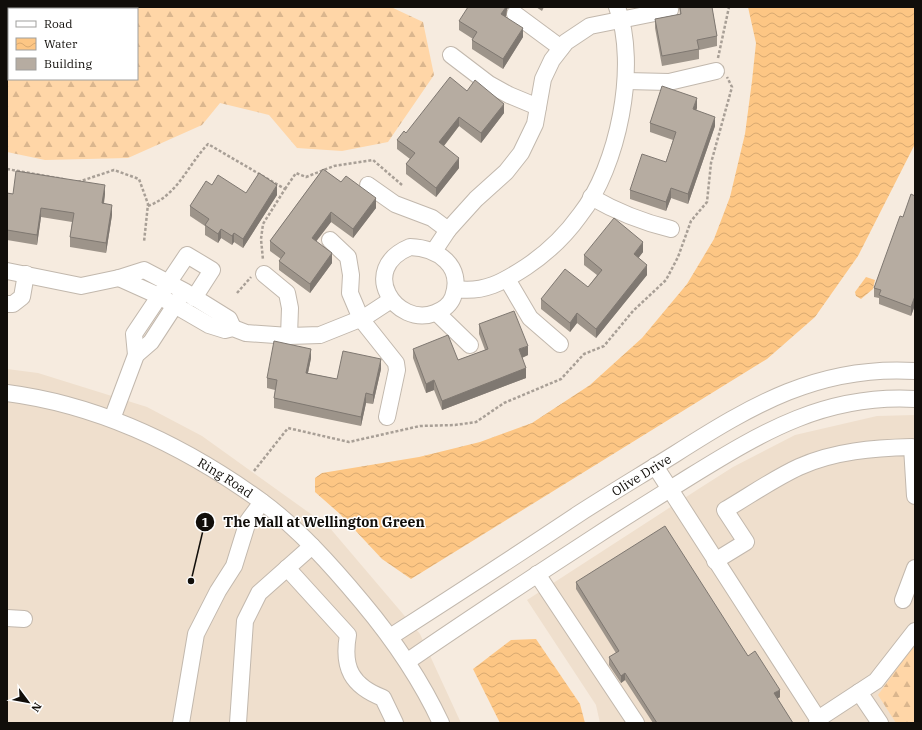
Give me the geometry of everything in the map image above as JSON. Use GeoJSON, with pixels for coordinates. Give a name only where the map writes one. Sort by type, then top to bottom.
{"type":"FeatureCollection","features":[{"type":"Feature","properties":{"kind":"street"},"geometry":{"type":"LineString","coordinates":[[434,251],[448,230],[476,199],[506,172],[521,153],[535,124],[543,79],[552,60],[566,42],[590,26],[620,13],[670,10]]}},
{"type":"Feature","properties":{"kind":"street"},"geometry":{"type":"LineString","coordinates":[[456,288],[470,291],[489,287],[507,279],[547,252],[581,215],[599,184],[611,153],[620,118],[626,81],[620,13]]}},
{"type":"Feature","properties":{"kind":"street"},"geometry":{"type":"LineString","coordinates":[[515,14],[561,48]]}},
{"type":"Feature","properties":{"kind":"street"},"geometry":{"type":"LineString","coordinates":[[451,55],[489,84],[509,95],[538,107]]}},
{"type":"Feature","properties":{"kind":"street"},"geometry":{"type":"LineString","coordinates":[[626,81],[669,82],[721,70]]}},
{"type":"Feature","properties":{"kind":"street"},"geometry":{"type":"LineString","coordinates":[[368,185],[395,204],[432,218],[448,230]]}},
{"type":"Feature","properties":{"kind":"street"},"geometry":{"type":"LineString","coordinates":[[591,197],[609,208],[644,222],[671,229]]}},
{"type":"Feature","properties":{"kind":"street"},"geometry":{"type":"LineString","coordinates":[[330,240],[348,257],[350,293],[361,319],[396,363],[397,370],[387,417]]}},
{"type":"Feature","properties":{"kind":"street"},"geometry":{"type":"LineString","coordinates":[[410,247],[424,247],[434,251],[448,263],[455,275],[456,288],[452,301],[442,310],[430,315],[416,315],[402,310],[391,300],[385,287],[384,274],[388,262],[397,252],[410,247]]}},
{"type":"Feature","properties":{"kind":"street"},"geometry":{"type":"LineString","coordinates":[[112,419],[136,355],[134,334],[163,289],[187,255],[212,270],[189,294],[175,305],[151,342],[136,355]]}},
{"type":"Feature","properties":{"kind":"street"},"geometry":{"type":"LineString","coordinates":[[7,272],[26,274],[54,282],[81,286],[119,278],[144,270],[163,289],[175,305],[209,325],[225,330],[233,328],[246,333],[289,336],[320,335],[361,319],[391,300]]}},
{"type":"Feature","properties":{"kind":"street"},"geometry":{"type":"LineString","coordinates":[[260,270],[287,293],[290,308],[289,336]]}},
{"type":"Feature","properties":{"kind":"street"},"geometry":{"type":"LineString","coordinates":[[7,304],[13,304],[22,297],[26,274]]}},
{"type":"Feature","properties":{"kind":"street"},"geometry":{"type":"LineString","coordinates":[[507,279],[530,318],[560,344]]}},
{"type":"Feature","properties":{"kind":"street"},"geometry":{"type":"LineString","coordinates":[[163,289],[189,294],[229,320],[233,328]]}},
{"type":"Feature","properties":{"kind":"street"},"geometry":{"type":"LineString","coordinates":[[437,313],[470,345]]}},
{"type":"Feature","properties":{"kind":"street","name":"Olive Drive"},"geometry":{"type":"LineString","coordinates":[[390,637],[613,492],[736,416],[790,391],[843,375],[872,371],[915,371]]}},
{"type":"Feature","properties":{"kind":"street","name":"Ring Road"},"geometry":{"type":"LineString","coordinates":[[7,394],[33,397],[112,419],[153,437],[205,465],[262,502],[312,546],[344,580],[408,661],[427,693],[441,723]]}},
{"type":"Feature","properties":{"kind":"street","name":"Olive Drive"},"geometry":{"type":"LineString","coordinates":[[408,661],[643,505],[750,440],[799,418],[852,402],[898,398],[915,399]]}},
{"type":"Feature","properties":{"kind":"street"},"geometry":{"type":"LineString","coordinates":[[715,561],[746,542],[725,510],[800,467],[837,455],[876,448],[912,447],[915,496]]}},
{"type":"Feature","properties":{"kind":"street"},"geometry":{"type":"LineString","coordinates":[[655,466],[817,721],[876,681],[915,631]]}},
{"type":"Feature","properties":{"kind":"street"},"geometry":{"type":"LineString","coordinates":[[181,723],[196,634],[218,591],[234,566],[248,521],[262,502]]}},
{"type":"Feature","properties":{"kind":"street"},"geometry":{"type":"LineString","coordinates":[[238,723],[245,621],[259,593],[312,546]]}},
{"type":"Feature","properties":{"kind":"street"},"geometry":{"type":"LineString","coordinates":[[287,568],[348,636],[345,651],[347,668],[355,682],[364,689],[383,698],[395,723]]}},
{"type":"Feature","properties":{"kind":"street"},"geometry":{"type":"LineString","coordinates":[[903,600],[915,568]]}},
{"type":"Feature","properties":{"kind":"street"},"geometry":{"type":"LineString","coordinates":[[537,574],[636,723]]}},
{"type":"Feature","properties":{"kind":"street"},"geometry":{"type":"LineString","coordinates":[[7,618],[24,619]]}},
{"type":"Feature","properties":{"kind":"street"},"geometry":{"type":"LineString","coordinates":[[859,692],[880,723]]}},
{"type":"Feature","properties":{"kind":"path"},"geometry":{"type":"LineString","coordinates":[[254,471],[288,428],[349,442],[420,426],[455,425],[476,422],[504,403],[560,378],[584,354],[604,346],[633,311],[666,280],[678,257],[691,221],[707,202],[711,164],[732,87],[721,70],[718,58],[729,7]]}},
{"type":"Feature","properties":{"kind":"path"},"geometry":{"type":"LineString","coordinates":[[148,206],[171,193],[198,155],[208,144],[285,189]]}},
{"type":"Feature","properties":{"kind":"path"},"geometry":{"type":"LineString","coordinates":[[237,294],[260,270],[263,224],[296,173],[306,177],[334,166],[374,160],[402,185]]}},
{"type":"Feature","properties":{"kind":"path"},"geometry":{"type":"LineString","coordinates":[[7,169],[77,182],[114,170],[139,179],[148,206],[144,242]]}},
{"type":"Feature","properties":{"kind":"shaded area"},"geometry":{"type":"Polygon","coordinates":[[[7,369],[38,373],[147,407],[202,436],[329,527],[420,634],[461,723],[7,723],[7,369]]]}},
{"type":"Feature","properties":{"kind":"shaded area"},"geometry":{"type":"Polygon","coordinates":[[[915,415],[915,647],[900,723],[600,723],[596,705],[527,600],[733,467],[795,435],[877,416],[915,415]]]}},
{"type":"Feature","properties":{"kind":"green space"},"geometry":{"type":"Polygon","coordinates":[[[7,7],[391,7],[423,22],[434,75],[388,142],[342,151],[297,148],[269,115],[220,103],[202,125],[128,158],[45,160],[7,152],[7,7]]]}},
{"type":"Feature","properties":{"kind":"green space"},"geometry":{"type":"Polygon","coordinates":[[[915,644],[915,723],[896,723],[878,695],[915,644]]]}},
{"type":"Feature","properties":{"kind":"water"},"geometry":{"type":"Polygon","coordinates":[[[748,7],[915,7],[915,144],[858,256],[815,317],[767,359],[411,579],[382,559],[340,514],[315,492],[315,478],[322,473],[419,457],[480,442],[532,423],[590,385],[642,338],[687,284],[714,239],[730,197],[745,134],[756,43],[748,7]]]}},
{"type":"Feature","properties":{"kind":"water"},"geometry":{"type":"Polygon","coordinates":[[[866,277],[875,280],[873,289],[861,299],[856,296],[855,292],[866,277]]]}},
{"type":"Feature","properties":{"kind":"water"},"geometry":{"type":"Polygon","coordinates":[[[536,639],[580,704],[585,723],[500,723],[473,669],[511,640],[536,639]]]}},
{"type":"Feature","properties":{"kind":"building"},"geometry":{"type":"Polygon","coordinates":[[[468,7],[506,7],[501,14],[523,28],[503,59],[472,40],[477,32],[459,21],[468,7]]]}},
{"type":"Feature","properties":{"kind":"building"},"geometry":{"type":"Polygon","coordinates":[[[680,7],[712,7],[717,36],[697,40],[699,49],[662,56],[655,19],[681,14],[680,7]]]}},
{"type":"Feature","properties":{"kind":"building"},"geometry":{"type":"Polygon","coordinates":[[[450,77],[467,91],[475,80],[504,104],[481,133],[459,117],[439,142],[459,158],[436,188],[406,164],[415,153],[397,140],[404,131],[406,133],[450,77]]]}},
{"type":"Feature","properties":{"kind":"building"},"geometry":{"type":"Polygon","coordinates":[[[662,86],[697,98],[693,109],[715,117],[688,194],[671,188],[666,202],[630,190],[642,154],[666,162],[676,132],[650,123],[662,86]]]}},
{"type":"Feature","properties":{"kind":"building"},"geometry":{"type":"Polygon","coordinates":[[[323,169],[341,182],[346,176],[376,198],[353,229],[331,212],[312,238],[332,253],[310,284],[279,261],[285,253],[270,241],[323,169]]]}},
{"type":"Feature","properties":{"kind":"building"},"geometry":{"type":"Polygon","coordinates":[[[16,171],[105,185],[102,203],[112,205],[106,243],[70,237],[74,213],[41,208],[37,235],[7,230],[7,193],[13,194],[16,171]]]}},
{"type":"Feature","properties":{"kind":"building"},"geometry":{"type":"Polygon","coordinates":[[[259,173],[277,185],[243,239],[234,233],[232,236],[221,229],[218,234],[205,225],[209,219],[190,206],[206,181],[212,185],[218,175],[246,193],[259,173]]]}},
{"type":"Feature","properties":{"kind":"building"},"geometry":{"type":"Polygon","coordinates":[[[911,194],[915,196],[915,296],[911,307],[879,295],[881,290],[874,288],[900,216],[903,217],[911,194]]]}},
{"type":"Feature","properties":{"kind":"building"},"geometry":{"type":"Polygon","coordinates":[[[614,218],[643,242],[634,254],[647,265],[596,329],[577,313],[570,323],[541,299],[565,269],[588,287],[602,270],[584,255],[614,218]]]}},
{"type":"Feature","properties":{"kind":"building"},"geometry":{"type":"Polygon","coordinates":[[[514,311],[528,346],[519,349],[526,368],[442,401],[434,380],[426,384],[413,349],[448,335],[458,360],[488,349],[479,324],[514,311]]]}},
{"type":"Feature","properties":{"kind":"building"},"geometry":{"type":"Polygon","coordinates":[[[274,341],[311,349],[306,373],[337,379],[343,351],[381,359],[373,395],[366,393],[361,417],[274,398],[277,380],[267,378],[274,341]]]}},
{"type":"Feature","properties":{"kind":"building"},"geometry":{"type":"Polygon","coordinates":[[[665,526],[748,656],[755,651],[780,690],[774,693],[793,723],[657,723],[625,673],[621,676],[609,657],[619,651],[576,582],[665,526]]]}},
{"type":"Feature","properties":{"kind":"place","name":"The Mall at Wellington Green"},"geometry":{"type":"Point","coordinates":[191,581]}}]}
